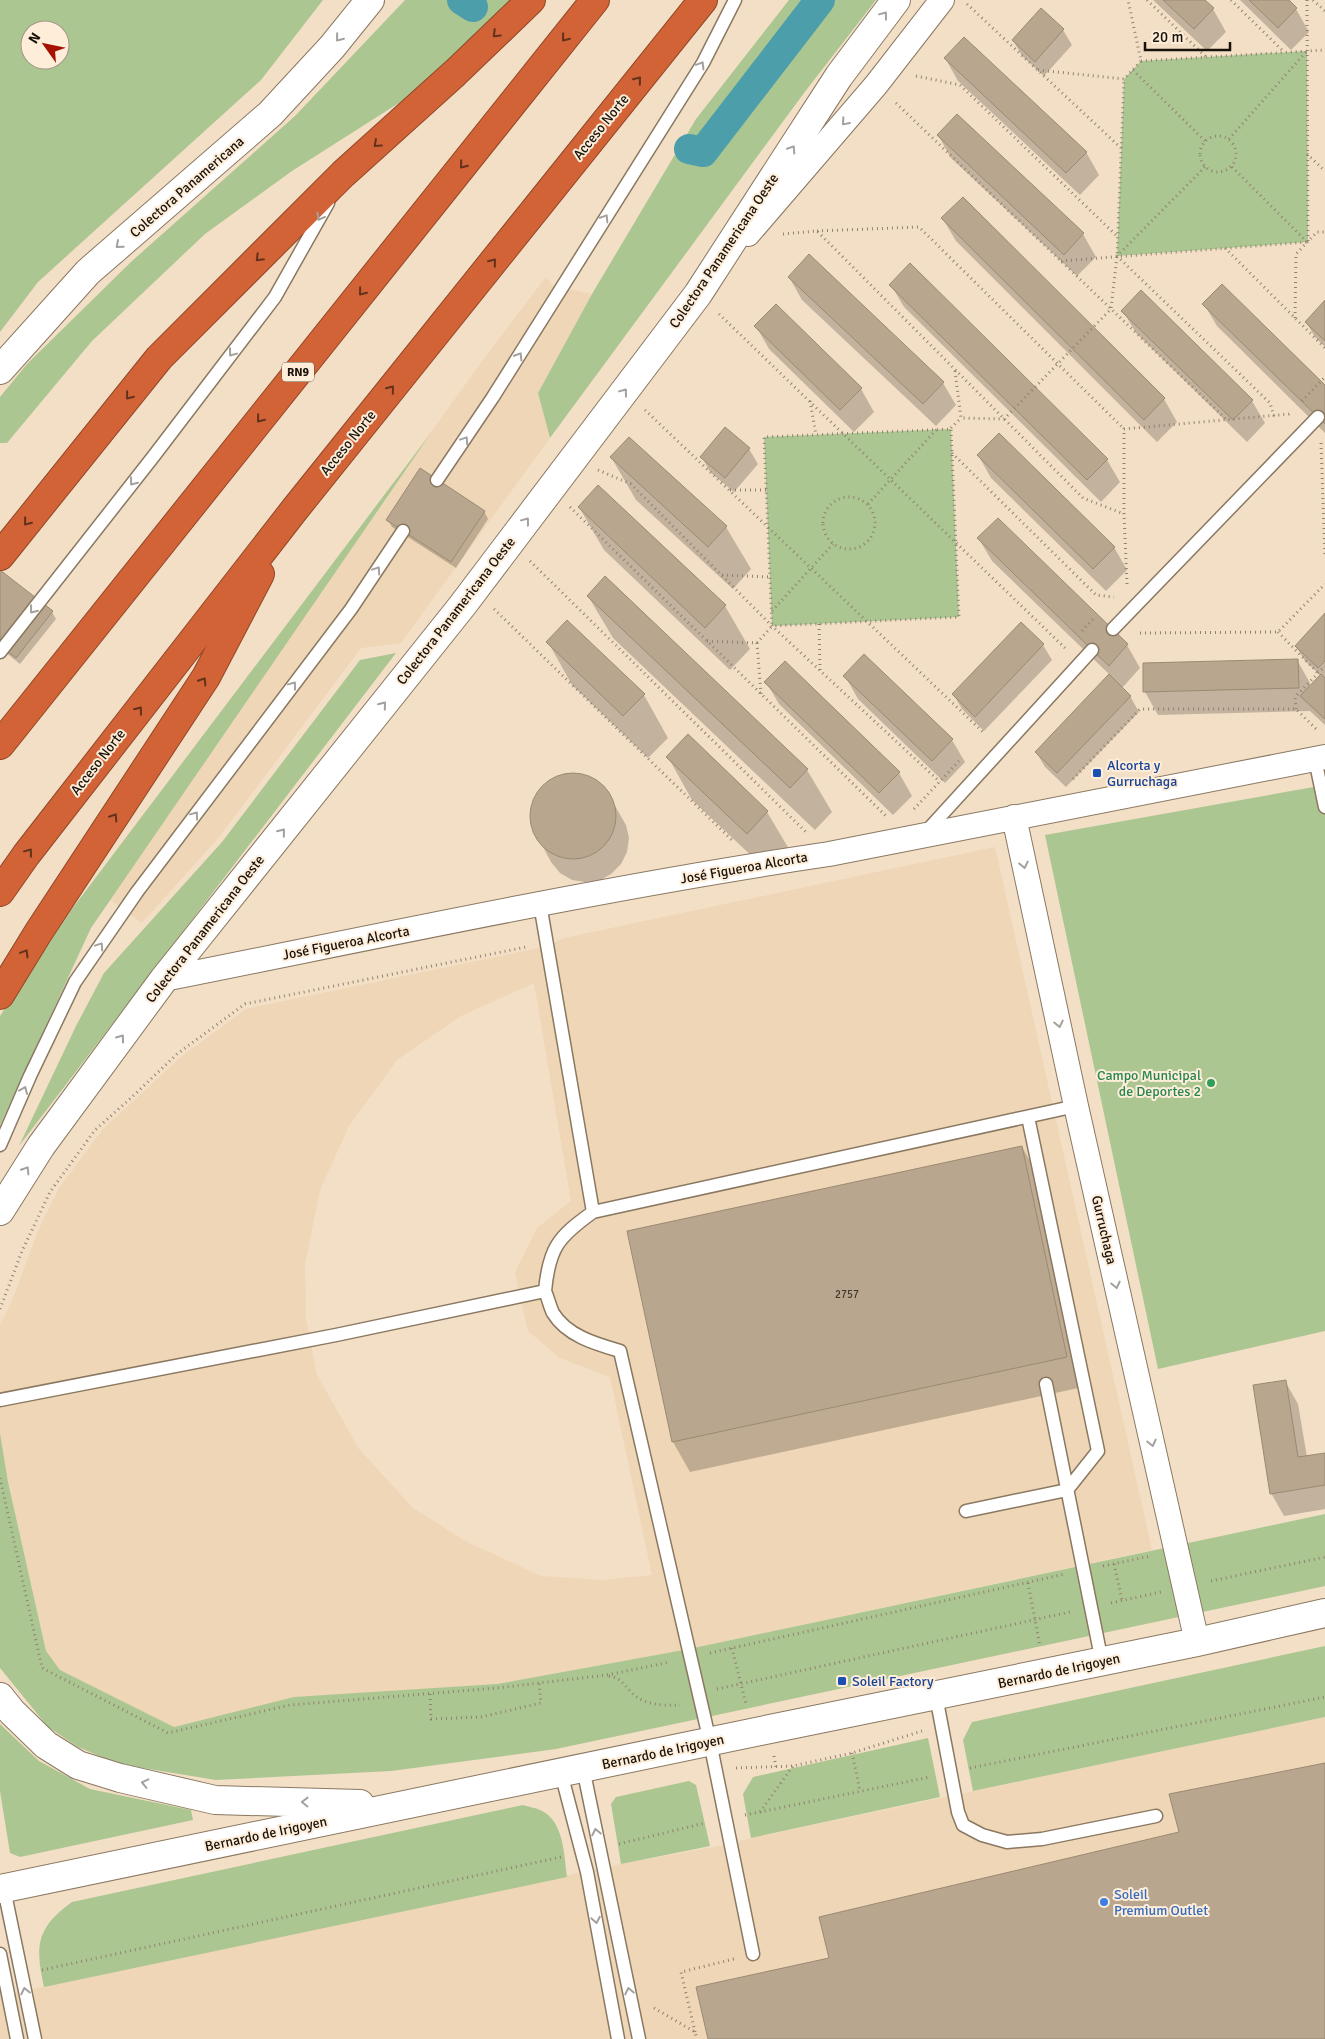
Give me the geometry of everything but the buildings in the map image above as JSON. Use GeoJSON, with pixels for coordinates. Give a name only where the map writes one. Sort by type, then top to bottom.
{"type":"FeatureCollection","features":[{"type":"Feature","properties":{"kind":"highway"},"geometry":{"type":"LineString","coordinates":[[0,556],[159,358],[343,174],[455,73],[531,0]]}},
{"type":"Feature","properties":{"kind":"highway","name":"RN9"},"geometry":{"type":"LineString","coordinates":[[0,744],[595,0]]}},
{"type":"Feature","properties":{"kind":"highway","name":"Acceso Norte"},"geometry":{"type":"LineString","coordinates":[[0,892],[32,847],[295,509],[703,0]]}},
{"type":"Feature","properties":{"kind":"highway"},"geometry":{"type":"LineString","coordinates":[[0,995],[38,933],[206,677],[295,509]]}},
{"type":"Feature","properties":{"kind":"street","name":"Colectora Panamericana"},"geometry":{"type":"LineString","coordinates":[[0,370],[88,272],[270,114],[332,46],[370,0]]}},
{"type":"Feature","properties":{"kind":"street","name":"Colectora Panamericana Oeste"},"geometry":{"type":"LineString","coordinates":[[0,1211],[41,1146],[164,979],[474,590],[704,286],[840,76],[896,0]]}},
{"type":"Feature","properties":{"kind":"street"},"geometry":{"type":"LineString","coordinates":[[704,286],[882,77],[942,0]]}},
{"type":"Feature","properties":{"kind":"street","name":"José Figueroa Alcorta"},"geometry":{"type":"LineString","coordinates":[[164,979],[540,904],[757,864],[829,854],[890,835],[922,835],[1320,758]]}},
{"type":"Feature","properties":{"kind":"street","name":"Gurruchaga"},"geometry":{"type":"LineString","coordinates":[[1014,817],[1076,1106],[1197,1642]]}},
{"type":"Feature","properties":{"kind":"street","name":"Bernardo de Irigoyen"},"geometry":{"type":"LineString","coordinates":[[1,1881],[406,1805],[1102,1662],[1325,1613]]}},
{"type":"Feature","properties":{"kind":"street"},"geometry":{"type":"LineString","coordinates":[[0,1697],[12,1712],[46,1745],[78,1765],[120,1778],[215,1800],[406,1805]]}},
{"type":"Feature","properties":{"kind":"lane"},"geometry":{"type":"LineString","coordinates":[[437,480],[494,397],[703,63],[735,0]]}},
{"type":"Feature","properties":{"kind":"lane"},"geometry":{"type":"LineString","coordinates":[[0,652],[153,457],[275,297],[343,174]]}},
{"type":"Feature","properties":{"kind":"lane"},"geometry":{"type":"LineString","coordinates":[[1113,629],[1318,417]]}},
{"type":"Feature","properties":{"kind":"lane"},"geometry":{"type":"LineString","coordinates":[[0,1145],[30,1076],[76,982],[137,892],[350,609],[404,530]]}},
{"type":"Feature","properties":{"kind":"lane"},"geometry":{"type":"LineString","coordinates":[[922,835],[1092,650]]}},
{"type":"Feature","properties":{"kind":"lane"},"geometry":{"type":"LineString","coordinates":[[1320,758],[1325,807]]}},
{"type":"Feature","properties":{"kind":"lane"},"geometry":{"type":"LineString","coordinates":[[540,904],[592,1212]]}},
{"type":"Feature","properties":{"kind":"lane"},"geometry":{"type":"LineString","coordinates":[[753,1954],[710,1742],[631,1391],[620,1351],[594,1344],[572,1332],[554,1314],[545,1291],[548,1265],[558,1242],[592,1212],[1076,1106]]}},
{"type":"Feature","properties":{"kind":"lane"},"geometry":{"type":"LineString","coordinates":[[966,1511],[1067,1490],[1098,1451],[1028,1117]]}},
{"type":"Feature","properties":{"kind":"lane"},"geometry":{"type":"LineString","coordinates":[[0,1400],[336,1335],[545,1291]]}},
{"type":"Feature","properties":{"kind":"lane"},"geometry":{"type":"LineString","coordinates":[[1046,1384],[1102,1662]]}},
{"type":"Feature","properties":{"kind":"lane"},"geometry":{"type":"LineString","coordinates":[[936,1696],[956,1804],[963,1825],[982,1836],[1007,1842],[1042,1840],[1156,1816]]}},
{"type":"Feature","properties":{"kind":"lane"},"geometry":{"type":"LineString","coordinates":[[572,1771],[600,1848],[639,2039]]}},
{"type":"Feature","properties":{"kind":"lane"},"geometry":{"type":"LineString","coordinates":[[572,1771],[582,1852],[618,2039]]}},
{"type":"Feature","properties":{"kind":"lane"},"geometry":{"type":"LineString","coordinates":[[1,1881],[35,2039]]}},
{"type":"Feature","properties":{"kind":"lane"},"geometry":{"type":"LineString","coordinates":[[0,1954],[17,2039]]}},
{"type":"Feature","properties":{"kind":"path"},"geometry":{"type":"LineString","coordinates":[[963,0],[1122,148]]}},
{"type":"Feature","properties":{"kind":"path"},"geometry":{"type":"LineString","coordinates":[[1128,0],[1141,61]]}},
{"type":"Feature","properties":{"kind":"path"},"geometry":{"type":"LineString","coordinates":[[1147,0],[1206,57]]}},
{"type":"Feature","properties":{"kind":"path"},"geometry":{"type":"LineString","coordinates":[[1231,0],[1284,53]]}},
{"type":"Feature","properties":{"kind":"path"},"geometry":{"type":"LineString","coordinates":[[1306,0],[1308,242]]}},
{"type":"Feature","properties":{"kind":"path"},"geometry":{"type":"LineString","coordinates":[[1313,0],[1325,11]]}},
{"type":"Feature","properties":{"kind":"path"},"geometry":{"type":"LineString","coordinates":[[761,694],[757,643],[772,626],[764,438],[951,428],[961,418],[1004,419],[1111,309],[1118,256],[1124,79],[1141,61],[1325,50]]}},
{"type":"Feature","properties":{"kind":"path"},"geometry":{"type":"LineString","coordinates":[[1229,139],[1307,51]]}},
{"type":"Feature","properties":{"kind":"path"},"geometry":{"type":"LineString","coordinates":[[1037,70],[1124,79]]}},
{"type":"Feature","properties":{"kind":"path"},"geometry":{"type":"LineString","coordinates":[[1133,70],[1205,140]]}},
{"type":"Feature","properties":{"kind":"path"},"geometry":{"type":"LineString","coordinates":[[882,77],[960,85],[1118,237]]}},
{"type":"Feature","properties":{"kind":"path"},"geometry":{"type":"LineString","coordinates":[[882,77],[1061,261],[1228,420]]}},
{"type":"Feature","properties":{"kind":"path"},"geometry":{"type":"LineString","coordinates":[[1217,136],[1229,139],[1236,149],[1237,155],[1232,167],[1222,172],[1215,172],[1205,167],[1200,157],[1205,140],[1217,136]]}},
{"type":"Feature","properties":{"kind":"path"},"geometry":{"type":"LineString","coordinates":[[1307,154],[1325,171]]}},
{"type":"Feature","properties":{"kind":"path"},"geometry":{"type":"LineString","coordinates":[[1118,256],[1205,167]]}},
{"type":"Feature","properties":{"kind":"path"},"geometry":{"type":"LineString","coordinates":[[1232,167],[1308,242]]}},
{"type":"Feature","properties":{"kind":"path"},"geometry":{"type":"LineString","coordinates":[[745,238],[817,231],[919,227],[1124,429],[1124,514],[1127,584],[1108,604]]}},
{"type":"Feature","properties":{"kind":"path"},"geometry":{"type":"LineString","coordinates":[[817,231],[1083,498],[1124,514]]}},
{"type":"Feature","properties":{"kind":"path"},"geometry":{"type":"LineString","coordinates":[[1296,319],[1296,254],[1317,232],[1325,232]]}},
{"type":"Feature","properties":{"kind":"path"},"geometry":{"type":"LineString","coordinates":[[1061,261],[1308,242]]}},
{"type":"Feature","properties":{"kind":"path"},"geometry":{"type":"LineString","coordinates":[[1225,248],[1325,348]]}},
{"type":"Feature","properties":{"kind":"path"},"geometry":{"type":"LineString","coordinates":[[1118,256],[1270,403],[1274,416]]}},
{"type":"Feature","properties":{"kind":"path"},"geometry":{"type":"LineString","coordinates":[[704,286],[810,401],[1066,648]]}},
{"type":"Feature","properties":{"kind":"path"},"geometry":{"type":"LineString","coordinates":[[955,370],[961,418]]}},
{"type":"Feature","properties":{"kind":"path"},"geometry":{"type":"LineString","coordinates":[[1301,402],[1325,377]]}},
{"type":"Feature","properties":{"kind":"path"},"geometry":{"type":"LineString","coordinates":[[625,391],[985,734]]}},
{"type":"Feature","properties":{"kind":"path"},"geometry":{"type":"LineString","coordinates":[[810,401],[816,435]]}},
{"type":"Feature","properties":{"kind":"path"},"geometry":{"type":"LineString","coordinates":[[1124,429],[1274,416],[1289,414],[1295,408]]}},
{"type":"Feature","properties":{"kind":"path"},"geometry":{"type":"LineString","coordinates":[[772,626],[959,618],[951,428]]}},
{"type":"Feature","properties":{"kind":"path"},"geometry":{"type":"LineString","coordinates":[[868,504],[937,429]]}},
{"type":"Feature","properties":{"kind":"path"},"geometry":{"type":"LineString","coordinates":[[1321,438],[1325,557]]}},
{"type":"Feature","properties":{"kind":"path"},"geometry":{"type":"LineString","coordinates":[[952,453],[1096,595],[1114,597]]}},
{"type":"Feature","properties":{"kind":"path"},"geometry":{"type":"LineString","coordinates":[[572,459],[631,484],[772,626],[940,782]]}},
{"type":"Feature","properties":{"kind":"path"},"geometry":{"type":"LineString","coordinates":[[551,488],[761,694],[890,835],[966,754]]}},
{"type":"Feature","properties":{"kind":"path"},"geometry":{"type":"LineString","coordinates":[[729,490],[766,490]]}},
{"type":"Feature","properties":{"kind":"path"},"geometry":{"type":"LineString","coordinates":[[852,496],[868,504],[875,520],[870,538],[857,548],[849,549],[833,544],[828,538],[823,523],[828,507],[843,497],[852,496]]}},
{"type":"Feature","properties":{"kind":"path"},"geometry":{"type":"LineString","coordinates":[[510,542],[829,854]]}},
{"type":"Feature","properties":{"kind":"path"},"geometry":{"type":"LineString","coordinates":[[772,611],[833,544]]}},
{"type":"Feature","properties":{"kind":"path"},"geometry":{"type":"LineString","coordinates":[[722,575],[770,577]]}},
{"type":"Feature","properties":{"kind":"path"},"geometry":{"type":"LineString","coordinates":[[1134,633],[1278,632],[1325,584]]}},
{"type":"Feature","properties":{"kind":"path"},"geometry":{"type":"LineString","coordinates":[[474,590],[757,864]]}},
{"type":"Feature","properties":{"kind":"path"},"geometry":{"type":"LineString","coordinates":[[1078,636],[1096,616]]}},
{"type":"Feature","properties":{"kind":"path"},"geometry":{"type":"LineString","coordinates":[[819,624],[820,671]]}},
{"type":"Feature","properties":{"kind":"path"},"geometry":{"type":"LineString","coordinates":[[1278,632],[1318,673]]}},
{"type":"Feature","properties":{"kind":"path"},"geometry":{"type":"LineString","coordinates":[[707,641],[757,643]]}},
{"type":"Feature","properties":{"kind":"path"},"geometry":{"type":"LineString","coordinates":[[1059,656],[1072,642]]}},
{"type":"Feature","properties":{"kind":"path"},"geometry":{"type":"LineString","coordinates":[[1319,733],[1296,709],[1295,697],[1325,666]]}},
{"type":"Feature","properties":{"kind":"path"},"geometry":{"type":"LineString","coordinates":[[1070,806],[1073,778],[1140,710],[1296,709]]}},
{"type":"Feature","properties":{"kind":"path"},"geometry":{"type":"LineString","coordinates":[[978,741],[992,727]]}},
{"type":"Feature","properties":{"kind":"path"},"geometry":{"type":"LineString","coordinates":[[0,1309],[22,1251],[50,1192],[95,1130],[132,1098],[177,1054],[245,1004],[547,943]]}},
{"type":"Feature","properties":{"kind":"path"},"geometry":{"type":"LineString","coordinates":[[0,1478],[42,1668],[168,1733],[290,1705],[430,1694],[608,1675],[1176,1550]]}},
{"type":"Feature","properties":{"kind":"path"},"geometry":{"type":"LineString","coordinates":[[608,1675],[616,1677],[638,1698],[649,1703],[666,1706],[680,1705],[699,1694],[1325,1557]]}},
{"type":"Feature","properties":{"kind":"path"},"geometry":{"type":"LineString","coordinates":[[1114,1564],[1122,1600]]}},
{"type":"Feature","properties":{"kind":"path"},"geometry":{"type":"LineString","coordinates":[[1028,1583],[1046,1673]]}},
{"type":"Feature","properties":{"kind":"path"},"geometry":{"type":"LineString","coordinates":[[430,1694],[431,1719],[481,1717],[541,1703],[539,1683]]}},
{"type":"Feature","properties":{"kind":"path"},"geometry":{"type":"LineString","coordinates":[[600,1848],[725,1819],[1325,1697]]}},
{"type":"Feature","properties":{"kind":"path"},"geometry":{"type":"LineString","coordinates":[[852,1753],[860,1791]]}},
{"type":"Feature","properties":{"kind":"path"},"geometry":{"type":"LineString","coordinates":[[759,1812],[793,1766]]}},
{"type":"Feature","properties":{"kind":"path"},"geometry":{"type":"LineString","coordinates":[[22,1974],[582,1852]]}},
{"type":"Feature","properties":{"kind":"path"},"geometry":{"type":"LineString","coordinates":[[695,2032],[681,1972],[753,1954]]}},
{"type":"Feature","properties":{"kind":"shaded area"},"geometry":{"type":"Polygon","coordinates":[[[546,277],[553,286],[592,294],[538,393],[550,438],[401,643],[361,648],[219,837],[142,923],[106,897],[306,605],[486,356],[546,277]]]}},
{"type":"Feature","properties":{"kind":"shaded area"},"geometry":{"type":"Polygon","coordinates":[[[995,847],[1152,1550],[689,1649],[497,1684],[294,1698],[174,1727],[60,1670],[46,1651],[8,1482],[0,1433],[0,1325],[12,1301],[38,1231],[59,1188],[103,1129],[182,1056],[246,1009],[548,946],[564,938],[995,847]],[[534,983],[461,1016],[397,1060],[349,1126],[320,1190],[305,1264],[306,1318],[317,1375],[359,1449],[413,1508],[467,1542],[541,1576],[603,1580],[652,1575],[610,1377],[560,1358],[528,1331],[515,1273],[537,1228],[571,1201],[534,983]],[[1022,1146],[627,1231],[672,1442],[1066,1357],[1022,1146]]]}},
{"type":"Feature","properties":{"kind":"shaded area"},"geometry":{"type":"Polygon","coordinates":[[[1325,1717],[1325,2039],[0,2039],[0,1996],[621,1864],[730,1844],[1325,1717]]]}},
{"type":"Feature","properties":{"kind":"green space"},"geometry":{"type":"Polygon","coordinates":[[[0,0],[323,0],[261,80],[38,282],[0,332],[0,0]]]}},
{"type":"Feature","properties":{"kind":"green space"},"geometry":{"type":"Polygon","coordinates":[[[405,0],[513,0],[416,93],[292,171],[205,234],[92,341],[7,443],[0,443],[0,397],[27,364],[132,261],[295,116],[405,0]]]}},
{"type":"Feature","properties":{"kind":"green space"},"geometry":{"type":"Polygon","coordinates":[[[789,0],[876,0],[804,93],[550,438],[538,393],[592,294],[696,119],[789,0]]]}},
{"type":"Feature","properties":{"kind":"green space"},"geometry":{"type":"Polygon","coordinates":[[[1307,51],[1308,242],[1117,256],[1124,79],[1141,61],[1307,51]]]}},
{"type":"Feature","properties":{"kind":"green space"},"geometry":{"type":"Polygon","coordinates":[[[951,429],[959,617],[772,626],[764,437],[951,429]]]}},
{"type":"Feature","properties":{"kind":"green space"},"geometry":{"type":"Polygon","coordinates":[[[431,433],[91,928],[0,1125],[0,1016],[72,909],[431,433]]]}},
{"type":"Feature","properties":{"kind":"green space"},"geometry":{"type":"Polygon","coordinates":[[[396,653],[19,1146],[76,1026],[104,973],[222,842],[360,660],[396,653]]]}},
{"type":"Feature","properties":{"kind":"green space","name":"Campo Municipal de Deportes 2"},"geometry":{"type":"Polygon","coordinates":[[[1325,785],[1325,1331],[1158,1369],[1045,835],[1325,785]]]}},
{"type":"Feature","properties":{"kind":"green space"},"geometry":{"type":"Polygon","coordinates":[[[0,1433],[8,1482],[46,1651],[60,1670],[174,1727],[294,1697],[497,1684],[689,1649],[1325,1514],[1325,1586],[556,1749],[391,1771],[216,1780],[118,1764],[78,1747],[48,1727],[0,1668],[0,1433]]]}},
{"type":"Feature","properties":{"kind":"green space"},"geometry":{"type":"Polygon","coordinates":[[[1325,1646],[1325,1717],[973,1791],[963,1740],[972,1722],[1325,1646]]]}},
{"type":"Feature","properties":{"kind":"green space"},"geometry":{"type":"Polygon","coordinates":[[[0,1724],[39,1761],[90,1789],[191,1810],[193,1820],[20,1857],[10,1853],[0,1791],[0,1724]]]}},
{"type":"Feature","properties":{"kind":"green space"},"geometry":{"type":"Polygon","coordinates":[[[928,1738],[940,1797],[751,1838],[743,1794],[753,1777],[928,1738]]]}},
{"type":"Feature","properties":{"kind":"green space"},"geometry":{"type":"Polygon","coordinates":[[[689,1781],[696,1785],[710,1846],[621,1864],[611,1804],[616,1797],[689,1781]]]}},
{"type":"Feature","properties":{"kind":"green space"},"geometry":{"type":"Polygon","coordinates":[[[523,1805],[542,1811],[555,1823],[564,1849],[567,1877],[44,1987],[39,1949],[41,1939],[51,1920],[72,1902],[523,1805]]]}},
{"type":"Feature","properties":{"kind":"waterway"},"geometry":{"type":"LineString","coordinates":[[462,0],[473,7]]}},
{"type":"Feature","properties":{"kind":"waterway"},"geometry":{"type":"LineString","coordinates":[[689,149],[703,152],[820,0]]}},
{"type":"Feature","properties":{"kind":"place","name":"Alcorta y Gurruchaga"},"geometry":{"type":"Point","coordinates":[1097,773]}},
{"type":"Feature","properties":{"kind":"place","name":"Campo Municipal de Deportes 2"},"geometry":{"type":"Point","coordinates":[1211,1083]}},
{"type":"Feature","properties":{"kind":"place","name":"Soleil Factory"},"geometry":{"type":"Point","coordinates":[842,1681]}},
{"type":"Feature","properties":{"kind":"place","name":"Soleil Premium Outlet"},"geometry":{"type":"Point","coordinates":[1104,1902]}}]}
